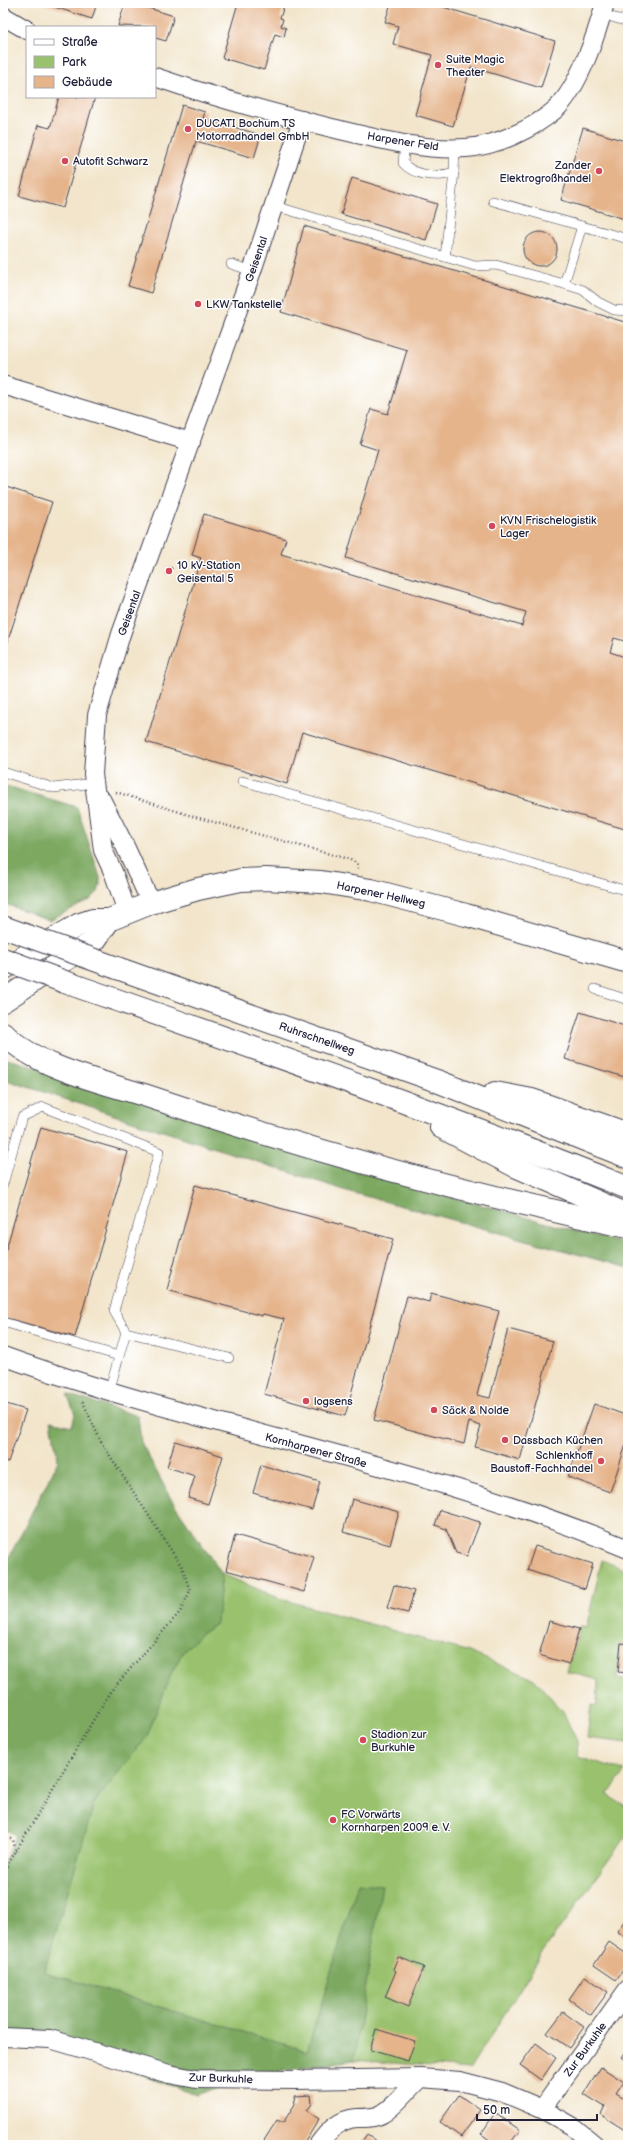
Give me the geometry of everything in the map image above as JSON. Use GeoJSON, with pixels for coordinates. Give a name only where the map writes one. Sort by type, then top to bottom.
{"type":"FeatureCollection","features":[{"type":"Feature","properties":{"kind":"main road","name":"Harpener Hellweg"},"geometry":{"type":"LineString","coordinates":[[3,969],[78,926],[93,920],[118,916],[151,903],[219,884],[266,879],[360,888],[425,904],[628,962]]}},
{"type":"Feature","properties":{"kind":"main road"},"geometry":{"type":"LineString","coordinates":[[3,1001],[95,940],[118,916]]}},
{"type":"Feature","properties":{"kind":"main road","name":"Ruhrschnellweg"},"geometry":{"type":"LineString","coordinates":[[3,927],[437,1081],[628,1157]]}},
{"type":"Feature","properties":{"kind":"main road"},"geometry":{"type":"LineString","coordinates":[[3,960],[474,1127],[628,1188]]}},
{"type":"Feature","properties":{"kind":"main road"},"geometry":{"type":"LineString","coordinates":[[3,1033],[27,1053],[56,1066],[210,1118],[498,1198],[628,1227]]}},
{"type":"Feature","properties":{"kind":"main road"},"geometry":{"type":"LineString","coordinates":[[3,1050],[27,1053]]}},
{"type":"Feature","properties":{"kind":"main road"},"geometry":{"type":"LineString","coordinates":[[345,1080],[398,1103],[505,1162],[628,1215]]}},
{"type":"Feature","properties":{"kind":"main road"},"geometry":{"type":"LineString","coordinates":[[437,1081],[532,1100],[628,1134]]}},
{"type":"Feature","properties":{"kind":"street","name":"Harpener Feld"},"geometry":{"type":"LineString","coordinates":[[156,77],[190,89],[302,120],[364,135],[430,147],[466,148],[497,142],[530,127],[556,108],[574,83],[587,56],[604,9]]}},
{"type":"Feature","properties":{"kind":"street"},"geometry":{"type":"LineString","coordinates":[[3,16],[26,29]]}},
{"type":"Feature","properties":{"kind":"street","name":"Geisental"},"geometry":{"type":"LineString","coordinates":[[118,916],[114,874],[103,850],[93,774],[97,715],[109,671],[275,206],[302,120]]}},
{"type":"Feature","properties":{"kind":"street"},"geometry":{"type":"LineString","coordinates":[[3,385],[190,442]]}},
{"type":"Feature","properties":{"kind":"street","name":"Geisental"},"geometry":{"type":"LineString","coordinates":[[95,786],[151,903]]}},
{"type":"Feature","properties":{"kind":"street","name":"Kornharpener Straße"},"geometry":{"type":"LineString","coordinates":[[3,1356],[109,1392],[436,1482],[564,1523],[628,1549]]}},
{"type":"Feature","properties":{"kind":"street","name":"Zur Burkuhle"},"geometry":{"type":"LineString","coordinates":[[542,2109],[628,1989]]}},
{"type":"Feature","properties":{"kind":"street","name":"Zur Burkuhle"},"geometry":{"type":"LineString","coordinates":[[3,2037],[50,2039],[169,2074],[196,2079],[440,2078],[502,2092],[542,2109],[572,2126],[595,2145]]}},
{"type":"Feature","properties":{"kind":"street"},"geometry":{"type":"LineString","coordinates":[[318,2145],[326,2134],[339,2123],[353,2118],[369,2117],[381,2114],[420,2078]]}},
{"type":"Feature","properties":{"kind":"lane"},"geometry":{"type":"LineString","coordinates":[[604,9],[628,22]]}},
{"type":"Feature","properties":{"kind":"lane"},"geometry":{"type":"LineString","coordinates":[[404,143],[403,162],[409,170],[443,176],[454,172]]}},
{"type":"Feature","properties":{"kind":"lane"},"geometry":{"type":"LineString","coordinates":[[445,257],[455,148]]}},
{"type":"Feature","properties":{"kind":"lane"},"geometry":{"type":"LineString","coordinates":[[492,200],[628,239]]}},
{"type":"Feature","properties":{"kind":"lane"},"geometry":{"type":"LineString","coordinates":[[275,206],[475,266],[496,265],[564,284],[583,290],[598,302],[614,310],[628,310]]}},
{"type":"Feature","properties":{"kind":"lane"},"geometry":{"type":"LineString","coordinates":[[564,284],[582,226]]}},
{"type":"Feature","properties":{"kind":"lane"},"geometry":{"type":"LineString","coordinates":[[231,264],[252,271]]}},
{"type":"Feature","properties":{"kind":"lane"},"geometry":{"type":"LineString","coordinates":[[3,772],[54,788],[95,786]]}},
{"type":"Feature","properties":{"kind":"lane"},"geometry":{"type":"LineString","coordinates":[[242,781],[628,891]]}},
{"type":"Feature","properties":{"kind":"lane"},"geometry":{"type":"LineString","coordinates":[[595,989],[628,1000]]}},
{"type":"Feature","properties":{"kind":"lane"},"geometry":{"type":"LineString","coordinates":[[3,1184],[22,1117],[43,1107],[159,1152],[114,1311],[126,1332],[109,1392]]}},
{"type":"Feature","properties":{"kind":"lane"},"geometry":{"type":"LineString","coordinates":[[3,1322],[119,1356]]}},
{"type":"Feature","properties":{"kind":"lane"},"geometry":{"type":"LineString","coordinates":[[126,1332],[229,1358]]}},
{"type":"Feature","properties":{"kind":"path"},"geometry":{"type":"LineString","coordinates":[[95,786],[192,816],[348,859],[357,863],[360,888]]}},
{"type":"Feature","properties":{"kind":"path"},"geometry":{"type":"LineString","coordinates":[[3,1873],[110,1692],[180,1612],[190,1591],[182,1567],[102,1442],[81,1398],[85,1384]]}},
{"type":"Feature","properties":{"kind":"path"},"geometry":{"type":"LineString","coordinates":[[3,1835],[13,1840],[16,1851]]}},
{"type":"Feature","properties":{"kind":"green space"},"geometry":{"type":"Polygon","coordinates":[[[3,785],[77,807],[100,877],[98,892],[90,900],[49,920],[3,903],[3,785]]]}},
{"type":"Feature","properties":{"kind":"green space"},"geometry":{"type":"Polygon","coordinates":[[[3,1058],[57,1072],[339,1166],[628,1245],[628,1268],[350,1192],[3,1079],[3,1058]]]}},
{"type":"Feature","properties":{"kind":"green space"},"geometry":{"type":"Polygon","coordinates":[[[67,1394],[138,1416],[141,1442],[171,1499],[222,1574],[217,1623],[199,1636],[183,1652],[172,1672],[147,1736],[94,1804],[44,1972],[307,2051],[358,1883],[382,1885],[354,2060],[259,2075],[197,2095],[53,2044],[3,2042],[3,1864],[16,1836],[9,1831],[3,1830],[3,1569],[58,1461],[51,1421],[72,1426],[75,1414],[67,1394]]]}},
{"type":"Feature","properties":{"kind":"green space"},"geometry":{"type":"Polygon","coordinates":[[[602,1560],[628,1571],[628,1644],[621,1643],[617,1678],[628,1680],[628,1743],[587,1738],[591,1705],[597,1706],[598,1680],[567,1672],[580,1626],[586,1628],[602,1560]]]}},
{"type":"Feature","properties":{"kind":"green space","name":"FC Vorwärts Kornharpen 2009 e. V."},"geometry":{"type":"Polygon","coordinates":[[[222,1574],[281,1599],[469,1652],[534,1679],[562,1710],[577,1741],[578,1756],[625,1771],[607,1795],[628,1808],[628,1833],[547,1946],[470,2069],[354,2060],[47,2021],[3,1883],[194,1604],[222,1574]]]}},
{"type":"Feature","properties":{"kind":"building"},"geometry":{"type":"Polygon","coordinates":[[[42,3],[97,3],[92,19],[42,3]]]}},
{"type":"Feature","properties":{"kind":"building"},"geometry":{"type":"Polygon","coordinates":[[[125,3],[132,3],[174,16],[166,41],[156,38],[156,26],[118,26],[125,3]]]}},
{"type":"Feature","properties":{"kind":"building"},"geometry":{"type":"Polygon","coordinates":[[[238,3],[285,3],[280,18],[283,19],[281,26],[286,28],[284,37],[275,34],[264,70],[222,58],[238,3]]]}},
{"type":"Feature","properties":{"kind":"building"},"geometry":{"type":"Polygon","coordinates":[[[391,3],[430,3],[555,41],[541,88],[471,67],[453,126],[415,115],[432,55],[393,44],[398,26],[385,22],[391,3]]]}},
{"type":"Feature","properties":{"kind":"building"},"geometry":{"type":"Polygon","coordinates":[[[59,98],[95,98],[63,208],[19,196],[38,125],[50,128],[59,98]]]}},
{"type":"Feature","properties":{"kind":"building"},"geometry":{"type":"Polygon","coordinates":[[[182,105],[205,112],[203,118],[261,135],[254,158],[196,141],[151,293],[128,286],[182,105]]]}},
{"type":"Feature","properties":{"kind":"building","name":"Zander Elektrogroßhandel"},"geometry":{"type":"Polygon","coordinates":[[[583,128],[628,142],[628,220],[561,200],[583,128]]]}},
{"type":"Feature","properties":{"kind":"building"},"geometry":{"type":"Polygon","coordinates":[[[352,178],[437,204],[426,240],[341,214],[352,178]]]}},
{"type":"Feature","properties":{"kind":"building","name":"KVN Frischelogistik Lager"},"geometry":{"type":"Polygon","coordinates":[[[304,226],[628,323],[628,642],[614,638],[610,652],[628,658],[628,830],[302,732],[287,784],[146,742],[201,558],[192,555],[204,514],[286,539],[281,554],[522,626],[526,612],[346,558],[378,450],[360,444],[371,409],[388,414],[407,350],[281,312],[304,226]]]}},
{"type":"Feature","properties":{"kind":"building"},"geometry":{"type":"Polygon","coordinates":[[[537,232],[543,232],[552,237],[556,243],[556,255],[552,261],[543,266],[537,266],[528,261],[523,252],[523,246],[528,237],[537,232]]]}},
{"type":"Feature","properties":{"kind":"building"},"geometry":{"type":"Polygon","coordinates":[[[3,486],[52,502],[3,656],[3,486]]]}},
{"type":"Feature","properties":{"kind":"building","name":"10 kV-Station Geisental 5"},"geometry":{"type":"Polygon","coordinates":[[[169,567],[172,568],[170,575],[166,574],[169,567]]]}},
{"type":"Feature","properties":{"kind":"building"},"geometry":{"type":"Polygon","coordinates":[[[580,1012],[628,1027],[628,1078],[565,1059],[580,1012]]]}},
{"type":"Feature","properties":{"kind":"building"},"geometry":{"type":"Polygon","coordinates":[[[41,1127],[128,1152],[75,1337],[3,1317],[3,1260],[41,1127]]]}},
{"type":"Feature","properties":{"kind":"building"},"geometry":{"type":"Polygon","coordinates":[[[195,1185],[393,1239],[345,1416],[264,1394],[284,1319],[263,1314],[262,1316],[167,1290],[195,1185]]]}},
{"type":"Feature","properties":{"kind":"building"},"geometry":{"type":"Polygon","coordinates":[[[431,1293],[499,1311],[477,1395],[490,1398],[508,1329],[553,1341],[520,1460],[475,1447],[481,1426],[469,1422],[464,1444],[374,1420],[407,1296],[429,1302],[431,1293]]]}},
{"type":"Feature","properties":{"kind":"building"},"geometry":{"type":"Polygon","coordinates":[[[3,1403],[26,1410],[8,1462],[3,1460],[3,1403]]]}},
{"type":"Feature","properties":{"kind":"building"},"geometry":{"type":"Polygon","coordinates":[[[594,1404],[628,1416],[628,1439],[610,1492],[568,1477],[594,1404]]]}},
{"type":"Feature","properties":{"kind":"building"},"geometry":{"type":"Polygon","coordinates":[[[175,1441],[223,1456],[208,1504],[188,1498],[195,1476],[167,1467],[175,1441]]]}},
{"type":"Feature","properties":{"kind":"building"},"geometry":{"type":"Polygon","coordinates":[[[261,1465],[320,1482],[312,1510],[253,1493],[261,1465]]]}},
{"type":"Feature","properties":{"kind":"building"},"geometry":{"type":"Polygon","coordinates":[[[352,1499],[399,1512],[390,1545],[343,1532],[352,1499]]]}},
{"type":"Feature","properties":{"kind":"building"},"geometry":{"type":"Polygon","coordinates":[[[440,1510],[480,1522],[467,1556],[456,1553],[446,1529],[435,1525],[440,1510]]]}},
{"type":"Feature","properties":{"kind":"building"},"geometry":{"type":"Polygon","coordinates":[[[235,1535],[314,1557],[304,1592],[226,1570],[235,1535]]]}},
{"type":"Feature","properties":{"kind":"building"},"geometry":{"type":"Polygon","coordinates":[[[535,1546],[593,1564],[585,1589],[527,1570],[535,1546]]]}},
{"type":"Feature","properties":{"kind":"building"},"geometry":{"type":"Polygon","coordinates":[[[394,1585],[414,1591],[408,1613],[387,1608],[394,1585]]]}},
{"type":"Feature","properties":{"kind":"building"},"geometry":{"type":"Polygon","coordinates":[[[549,1621],[579,1629],[569,1664],[539,1655],[549,1621]]]}},
{"type":"Feature","properties":{"kind":"building"},"geometry":{"type":"Polygon","coordinates":[[[621,1643],[628,1644],[628,1673],[618,1672],[621,1643]]]}},
{"type":"Feature","properties":{"kind":"building"},"geometry":{"type":"Polygon","coordinates":[[[628,1916],[628,1939],[617,1931],[628,1916]]]}},
{"type":"Feature","properties":{"kind":"building"},"geometry":{"type":"Polygon","coordinates":[[[609,1942],[628,1955],[628,1963],[616,1980],[594,1965],[609,1942]]]}},
{"type":"Feature","properties":{"kind":"building"},"geometry":{"type":"Polygon","coordinates":[[[398,1957],[424,1967],[408,2007],[385,1997],[396,1971],[393,1969],[398,1957]]]}},
{"type":"Feature","properties":{"kind":"building"},"geometry":{"type":"Polygon","coordinates":[[[585,1976],[608,1992],[591,2015],[569,1999],[585,1976]]]}},
{"type":"Feature","properties":{"kind":"building"},"geometry":{"type":"Polygon","coordinates":[[[563,2012],[584,2027],[569,2048],[547,2033],[563,2012]]]}},
{"type":"Feature","properties":{"kind":"building"},"geometry":{"type":"Polygon","coordinates":[[[376,2029],[415,2041],[408,2061],[370,2050],[376,2029]]]}},
{"type":"Feature","properties":{"kind":"building"},"geometry":{"type":"Polygon","coordinates":[[[536,2043],[556,2058],[541,2080],[520,2065],[536,2043]]]}},
{"type":"Feature","properties":{"kind":"building"},"geometry":{"type":"Polygon","coordinates":[[[628,2049],[628,2062],[622,2057],[628,2049]]]}},
{"type":"Feature","properties":{"kind":"building"},"geometry":{"type":"Polygon","coordinates":[[[601,2067],[624,2082],[616,2094],[628,2101],[628,2132],[601,2115],[605,2107],[584,2094],[601,2067]]]}},
{"type":"Feature","properties":{"kind":"building"},"geometry":{"type":"Polygon","coordinates":[[[311,2095],[312,2104],[307,2111],[319,2119],[303,2145],[268,2145],[263,2142],[277,2120],[283,2123],[295,2104],[294,2096],[311,2095]]]}},
{"type":"Feature","properties":{"kind":"building"},"geometry":{"type":"Polygon","coordinates":[[[459,2095],[480,2110],[461,2137],[440,2122],[459,2095]]]}},
{"type":"Feature","properties":{"kind":"building"},"geometry":{"type":"Polygon","coordinates":[[[495,2113],[520,2130],[509,2145],[497,2145],[481,2134],[495,2113]]]}},
{"type":"Feature","properties":{"kind":"building"},"geometry":{"type":"Polygon","coordinates":[[[367,2135],[382,2145],[360,2145],[367,2135]]]}},
{"type":"Feature","properties":{"kind":"place","name":"Suite Magic Theater"},"geometry":{"type":"Point","coordinates":[438,65]}},
{"type":"Feature","properties":{"kind":"place","name":"DUCATI Bochum TS Motorradhandel GmbH"},"geometry":{"type":"Point","coordinates":[188,129]}},
{"type":"Feature","properties":{"kind":"place","name":"Autofit Schwarz"},"geometry":{"type":"Point","coordinates":[65,161]}},
{"type":"Feature","properties":{"kind":"place","name":"Zander Elektrogroßhandel"},"geometry":{"type":"Point","coordinates":[599,171]}},
{"type":"Feature","properties":{"kind":"place","name":"LKW Tankstelle"},"geometry":{"type":"Point","coordinates":[198,304]}},
{"type":"Feature","properties":{"kind":"place","name":"KVN Frischelogistik Lager"},"geometry":{"type":"Point","coordinates":[492,526]}},
{"type":"Feature","properties":{"kind":"place","name":"10 kV-Station Geisental 5"},"geometry":{"type":"Point","coordinates":[169,571]}},
{"type":"Feature","properties":{"kind":"place","name":"logsens"},"geometry":{"type":"Point","coordinates":[306,1401]}},
{"type":"Feature","properties":{"kind":"place","name":"Säck & Nolde"},"geometry":{"type":"Point","coordinates":[434,1410]}},
{"type":"Feature","properties":{"kind":"place","name":"Dassbach Küchen"},"geometry":{"type":"Point","coordinates":[505,1440]}},
{"type":"Feature","properties":{"kind":"place","name":"Schlenkhoff Baustoff-Fachhandel"},"geometry":{"type":"Point","coordinates":[601,1461]}},
{"type":"Feature","properties":{"kind":"place","name":"Stadion zur Burkuhle"},"geometry":{"type":"Point","coordinates":[363,1740]}},
{"type":"Feature","properties":{"kind":"place","name":"FC Vorwärts Kornharpen 2009 e. V."},"geometry":{"type":"Point","coordinates":[333,1820]}}]}
